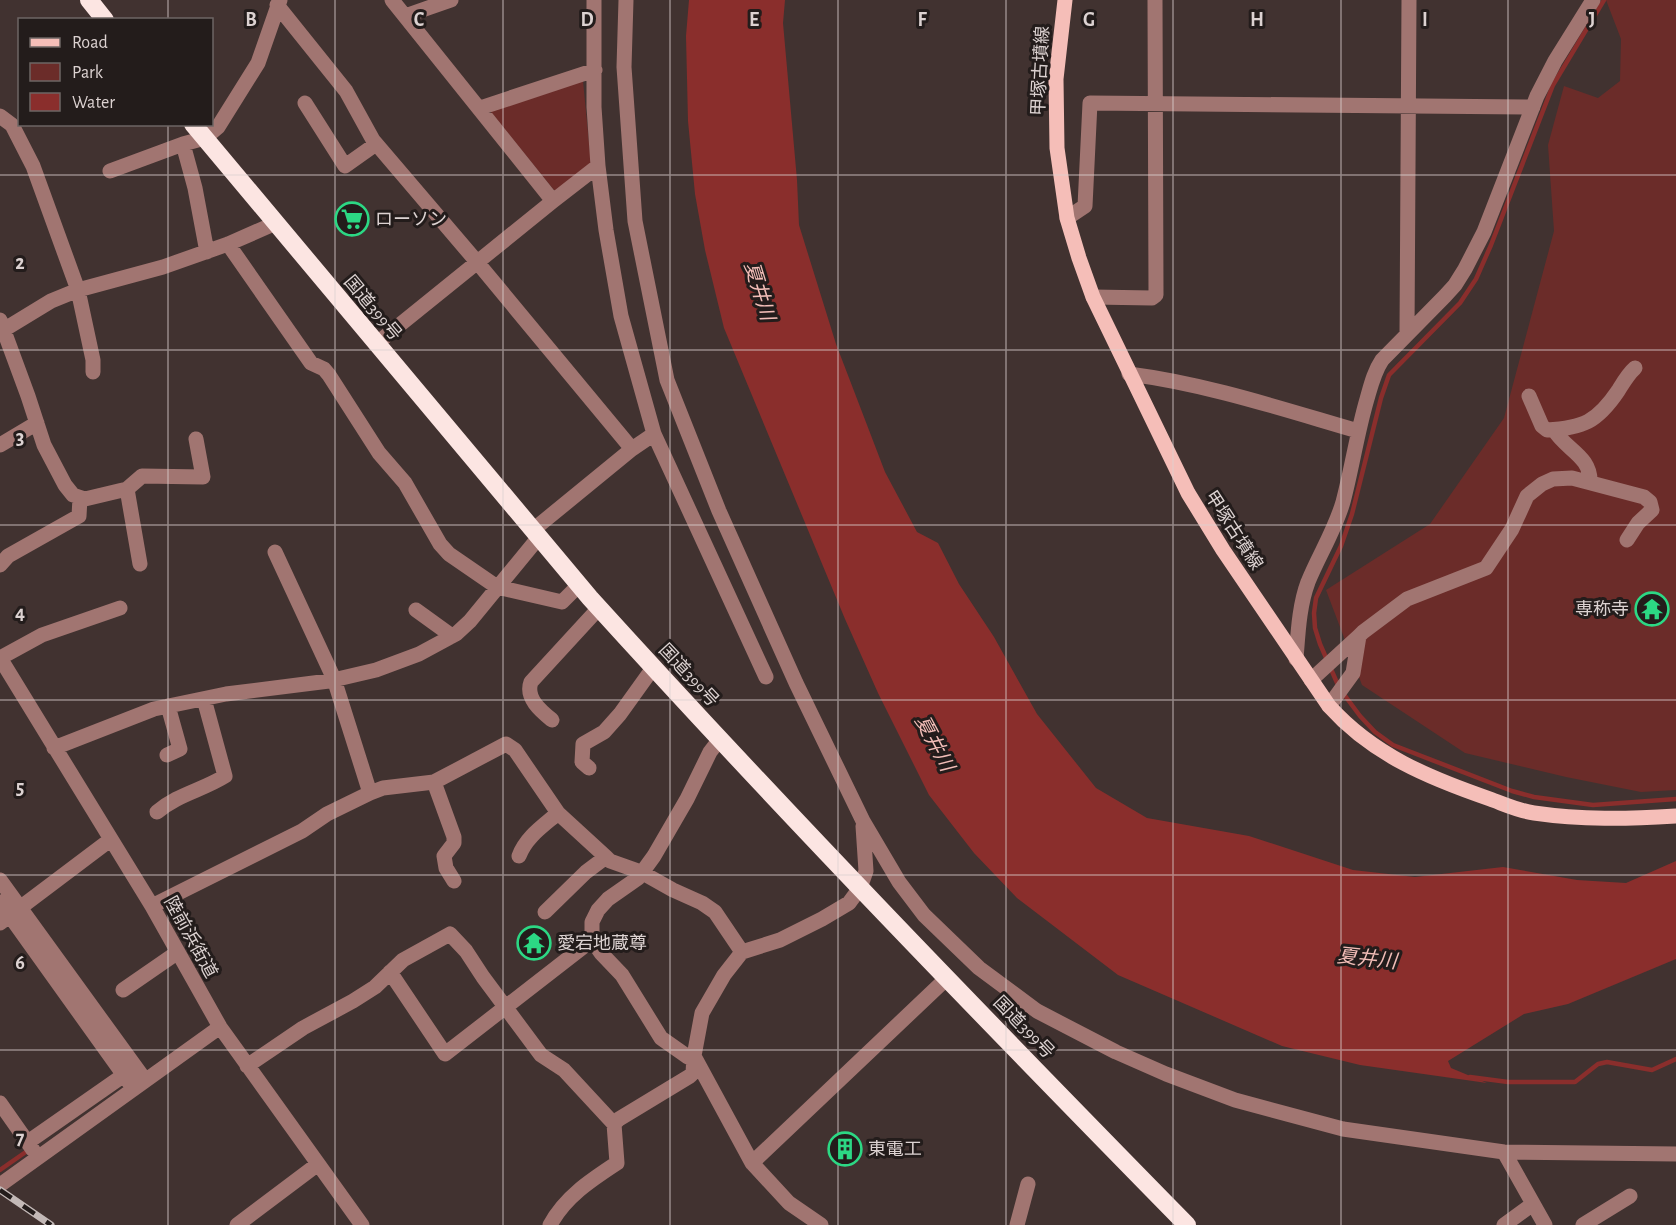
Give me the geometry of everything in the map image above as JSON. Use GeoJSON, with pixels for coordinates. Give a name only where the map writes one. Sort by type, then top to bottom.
{"type":"FeatureCollection","features":[{"type":"Feature","properties":{"kind":"highway"},"geometry":{"type":"LineString","coordinates":[[89,0],[103,18]]}},
{"type":"Feature","properties":{"kind":"highway","name":"国道399号"},"geometry":{"type":"LineString","coordinates":[[199,131],[579,585],[653,668],[860,888],[1188,1225]]}},
{"type":"Feature","properties":{"kind":"main road","name":"甲塚古墳線"},"geometry":{"type":"LineString","coordinates":[[1065,0],[1056,79],[1057,148],[1067,218],[1079,258],[1093,297],[1173,465],[1204,521],[1296,659],[1315,677],[1333,700],[1347,726],[1375,748],[1432,778],[1531,813],[1610,820],[1676,816]]}},
{"type":"Feature","properties":{"kind":"street"},"geometry":{"type":"LineString","coordinates":[[392,0],[553,201]]}},
{"type":"Feature","properties":{"kind":"street"},"geometry":{"type":"LineString","coordinates":[[405,16],[451,0]]}},
{"type":"Feature","properties":{"kind":"street"},"geometry":{"type":"LineString","coordinates":[[594,0],[594,107],[598,166],[621,316],[654,434],[766,677]]}},
{"type":"Feature","properties":{"kind":"street"},"geometry":{"type":"LineString","coordinates":[[626,0],[624,67],[635,221],[668,380],[719,511],[796,682],[863,821],[899,882],[924,915],[979,968],[1037,1011],[1116,1052],[1235,1100],[1343,1129],[1504,1152],[1676,1154]]}},
{"type":"Feature","properties":{"kind":"street"},"geometry":{"type":"LineString","coordinates":[[1093,297],[1152,298],[1156,295],[1155,0]]}},
{"type":"Feature","properties":{"kind":"street"},"geometry":{"type":"LineString","coordinates":[[1407,334],[1409,0]]}},
{"type":"Feature","properties":{"kind":"street"},"geometry":{"type":"LineString","coordinates":[[1296,659],[1303,599],[1308,583],[1332,534],[1343,502],[1358,431],[1376,369],[1455,285],[1484,232],[1533,107],[1555,61],[1593,0]]}},
{"type":"Feature","properties":{"kind":"street"},"geometry":{"type":"LineString","coordinates":[[110,171],[183,144],[199,131],[218,127],[258,63],[279,3]]}},
{"type":"Feature","properties":{"kind":"street"},"geometry":{"type":"LineString","coordinates":[[279,3],[346,91],[376,144],[477,261],[632,449]]}},
{"type":"Feature","properties":{"kind":"street"},"geometry":{"type":"LineString","coordinates":[[480,108],[595,70]]}},
{"type":"Feature","properties":{"kind":"street"},"geometry":{"type":"LineString","coordinates":[[305,103],[345,166],[376,144]]}},
{"type":"Feature","properties":{"kind":"street"},"geometry":{"type":"LineString","coordinates":[[1067,218],[1085,206],[1090,103],[1533,107]]}},
{"type":"Feature","properties":{"kind":"street"},"geometry":{"type":"LineString","coordinates":[[11,121],[33,166],[78,290],[93,360],[93,372]]}},
{"type":"Feature","properties":{"kind":"street"},"geometry":{"type":"LineString","coordinates":[[183,144],[195,188],[207,252]]}},
{"type":"Feature","properties":{"kind":"street"},"geometry":{"type":"LineString","coordinates":[[376,344],[598,166]]}},
{"type":"Feature","properties":{"kind":"street"},"geometry":{"type":"LineString","coordinates":[[196,439],[203,477],[142,476],[126,489],[85,499],[73,495],[44,445],[1,327],[78,290],[163,267],[228,244],[276,223]]}},
{"type":"Feature","properties":{"kind":"street"},"geometry":{"type":"LineString","coordinates":[[228,244],[311,363],[324,369],[329,375],[379,453],[405,483],[440,544],[449,554],[497,587],[562,602],[579,585]]}},
{"type":"Feature","properties":{"kind":"street"},"geometry":{"type":"LineString","coordinates":[[1529,396],[1546,430],[1577,427],[1587,423],[1606,407],[1635,368]]}},
{"type":"Feature","properties":{"kind":"street"},"geometry":{"type":"LineString","coordinates":[[1129,374],[1166,379],[1224,392],[1358,431]]}},
{"type":"Feature","properties":{"kind":"street"},"geometry":{"type":"LineString","coordinates":[[0,445],[37,423]]}},
{"type":"Feature","properties":{"kind":"street"},"geometry":{"type":"LineString","coordinates":[[1554,430],[1559,438],[1586,463],[1591,471],[1590,482]]}},
{"type":"Feature","properties":{"kind":"street"},"geometry":{"type":"LineString","coordinates":[[54,748],[154,709],[334,679],[376,670],[419,654],[452,636],[470,621],[536,534],[632,449],[654,434]]}},
{"type":"Feature","properties":{"kind":"street"},"geometry":{"type":"LineString","coordinates":[[1315,677],[1368,627],[1407,599],[1486,568],[1512,528],[1527,496],[1553,478],[1563,477],[1590,482],[1630,492],[1650,502],[1652,510],[1638,523],[1627,540]]}},
{"type":"Feature","properties":{"kind":"street"},"geometry":{"type":"LineString","coordinates":[[126,489],[140,564]]}},
{"type":"Feature","properties":{"kind":"street"},"geometry":{"type":"LineString","coordinates":[[0,565],[8,556],[79,516],[80,498]]}},
{"type":"Feature","properties":{"kind":"street"},"geometry":{"type":"LineString","coordinates":[[274,552],[334,679],[370,793]]}},
{"type":"Feature","properties":{"kind":"street"},"geometry":{"type":"LineString","coordinates":[[0,658],[42,634],[120,608]]}},
{"type":"Feature","properties":{"kind":"street"},"geometry":{"type":"LineString","coordinates":[[552,720],[537,707],[528,689],[537,676],[599,608]]}},
{"type":"Feature","properties":{"kind":"street"},"geometry":{"type":"LineString","coordinates":[[416,610],[452,636]]}},
{"type":"Feature","properties":{"kind":"street"},"geometry":{"type":"LineString","coordinates":[[1333,700],[1353,673],[1354,642]]}},
{"type":"Feature","properties":{"kind":"street","name":"陸前浜街道"},"geometry":{"type":"LineString","coordinates":[[0,658],[152,906],[220,1027],[362,1225]]}},
{"type":"Feature","properties":{"kind":"street"},"geometry":{"type":"LineString","coordinates":[[589,768],[582,762],[583,744],[604,732],[653,668]]}},
{"type":"Feature","properties":{"kind":"street"},"geometry":{"type":"LineString","coordinates":[[157,812],[169,801],[210,786],[225,776],[204,699]]}},
{"type":"Feature","properties":{"kind":"street"},"geometry":{"type":"LineString","coordinates":[[167,755],[180,749],[168,706]]}},
{"type":"Feature","properties":{"kind":"street"},"geometry":{"type":"LineString","coordinates":[[694,1056],[688,1057],[662,1038],[622,975],[592,940],[592,922],[598,910],[608,899],[638,878],[654,856],[687,799],[710,752],[720,740]]}},
{"type":"Feature","properties":{"kind":"street"},"geometry":{"type":"LineString","coordinates":[[152,906],[227,870],[302,831],[327,814],[370,793],[383,788],[434,782],[506,744],[515,750],[558,813],[610,861],[641,872],[702,903],[715,912],[742,952]]}},
{"type":"Feature","properties":{"kind":"street"},"geometry":{"type":"LineString","coordinates":[[434,782],[454,837],[454,843],[444,856],[446,868],[454,881]]}},
{"type":"Feature","properties":{"kind":"street"},"geometry":{"type":"LineString","coordinates":[[519,856],[522,847],[530,837],[558,813]]}},
{"type":"Feature","properties":{"kind":"street"},"geometry":{"type":"LineString","coordinates":[[614,1124],[693,1072],[702,1013],[724,975],[742,952],[780,940],[849,903],[860,888],[866,871],[863,821]]}},
{"type":"Feature","properties":{"kind":"street"},"geometry":{"type":"LineString","coordinates":[[10,915],[111,840]]}},
{"type":"Feature","properties":{"kind":"street"},"geometry":{"type":"LineString","coordinates":[[545,912],[586,872],[606,857]]}},
{"type":"Feature","properties":{"kind":"street"},"geometry":{"type":"LineString","coordinates":[[0,880],[10,915],[124,1075],[140,1084]]}},
{"type":"Feature","properties":{"kind":"street"},"geometry":{"type":"LineString","coordinates":[[0,902],[140,1084]]}},
{"type":"Feature","properties":{"kind":"street"},"geometry":{"type":"LineString","coordinates":[[247,1066],[303,1028],[375,987],[404,960],[450,934],[466,951],[541,1055],[564,1070],[614,1124],[617,1163],[574,1193],[557,1212],[550,1225]]}},
{"type":"Feature","properties":{"kind":"street"},"geometry":{"type":"LineString","coordinates":[[390,972],[444,1054],[592,940]]}},
{"type":"Feature","properties":{"kind":"street"},"geometry":{"type":"LineString","coordinates":[[123,990],[178,952]]}},
{"type":"Feature","properties":{"kind":"street"},"geometry":{"type":"LineString","coordinates":[[752,1163],[947,978]]}},
{"type":"Feature","properties":{"kind":"street"},"geometry":{"type":"LineString","coordinates":[[0,1185],[220,1027]]}},
{"type":"Feature","properties":{"kind":"street"},"geometry":{"type":"LineString","coordinates":[[694,1056],[752,1163],[789,1203],[821,1225]]}},
{"type":"Feature","properties":{"kind":"street"},"geometry":{"type":"LineString","coordinates":[[28,1142],[124,1075]]}},
{"type":"Feature","properties":{"kind":"street"},"geometry":{"type":"LineString","coordinates":[[0,1103],[39,1157]]}},
{"type":"Feature","properties":{"kind":"street"},"geometry":{"type":"LineString","coordinates":[[1504,1152],[1545,1225]]}},
{"type":"Feature","properties":{"kind":"street"},"geometry":{"type":"LineString","coordinates":[[237,1225],[318,1164]]}},
{"type":"Feature","properties":{"kind":"street"},"geometry":{"type":"LineString","coordinates":[[1017,1225],[1028,1184]]}},
{"type":"Feature","properties":{"kind":"street"},"geometry":{"type":"LineString","coordinates":[[1583,1225],[1630,1196]]}},
{"type":"Feature","properties":{"kind":"street"},"geometry":{"type":"LineString","coordinates":[[1504,1225],[1533,1204]]}},
{"type":"Feature","properties":{"kind":"green space"},"geometry":{"type":"Polygon","coordinates":[[[1606,0],[1676,0],[1676,790],[1641,792],[1465,753],[1362,685],[1326,590],[1430,524],[1504,418],[1554,231],[1548,145],[1564,86],[1598,98],[1620,81],[1621,39],[1606,0]]]}},
{"type":"Feature","properties":{"kind":"green space"},"geometry":{"type":"Polygon","coordinates":[[[583,81],[591,163],[559,190],[554,190],[489,110],[583,81]]]}},
{"type":"Feature","properties":{"kind":"water","name":"夏井川"},"geometry":{"type":"Polygon","coordinates":[[[689,0],[785,0],[783,23],[799,225],[836,344],[885,472],[917,532],[938,543],[959,584],[994,637],[1037,714],[1096,788],[1147,818],[1249,836],[1353,870],[1415,877],[1503,867],[1577,880],[1626,883],[1676,861],[1676,959],[1568,1004],[1524,1014],[1448,1061],[1451,1068],[1487,1083],[1360,1065],[1282,1046],[1118,975],[1017,898],[974,853],[929,795],[878,693],[845,619],[724,328],[705,250],[695,194],[688,121],[686,36],[689,0]]]}},
{"type":"Feature","properties":{"kind":"waterway"},"geometry":{"type":"LineString","coordinates":[[1338,685],[1315,628],[1316,598],[1341,546],[1352,514],[1381,398],[1389,375],[1460,303],[1476,279],[1553,85],[1604,0]]}},
{"type":"Feature","properties":{"kind":"waterway"},"geometry":{"type":"LineString","coordinates":[[1343,693],[1375,732],[1393,745],[1512,791],[1534,797],[1593,805],[1676,799]]}},
{"type":"Feature","properties":{"kind":"waterway"},"geometry":{"type":"LineString","coordinates":[[1470,1077],[1508,1082],[1575,1082],[1598,1064],[1607,1062],[1652,1070],[1676,1059]]}},
{"type":"Feature","properties":{"kind":"waterway"},"geometry":{"type":"LineString","coordinates":[[0,1170],[30,1149]]}},
{"type":"Feature","properties":{"kind":"railway"},"geometry":{"type":"LineString","coordinates":[[0,1190],[51,1225]]}},
{"type":"Feature","properties":{"kind":"place","name":"ローソン"},"geometry":{"type":"Point","coordinates":[352,219]}},
{"type":"Feature","properties":{"kind":"place","name":"専称寺"},"geometry":{"type":"Point","coordinates":[1652,609]}},
{"type":"Feature","properties":{"kind":"place","name":"愛宕地蔵尊"},"geometry":{"type":"Point","coordinates":[534,943]}},
{"type":"Feature","properties":{"kind":"place","name":"東電工"},"geometry":{"type":"Point","coordinates":[845,1149]}}]}
